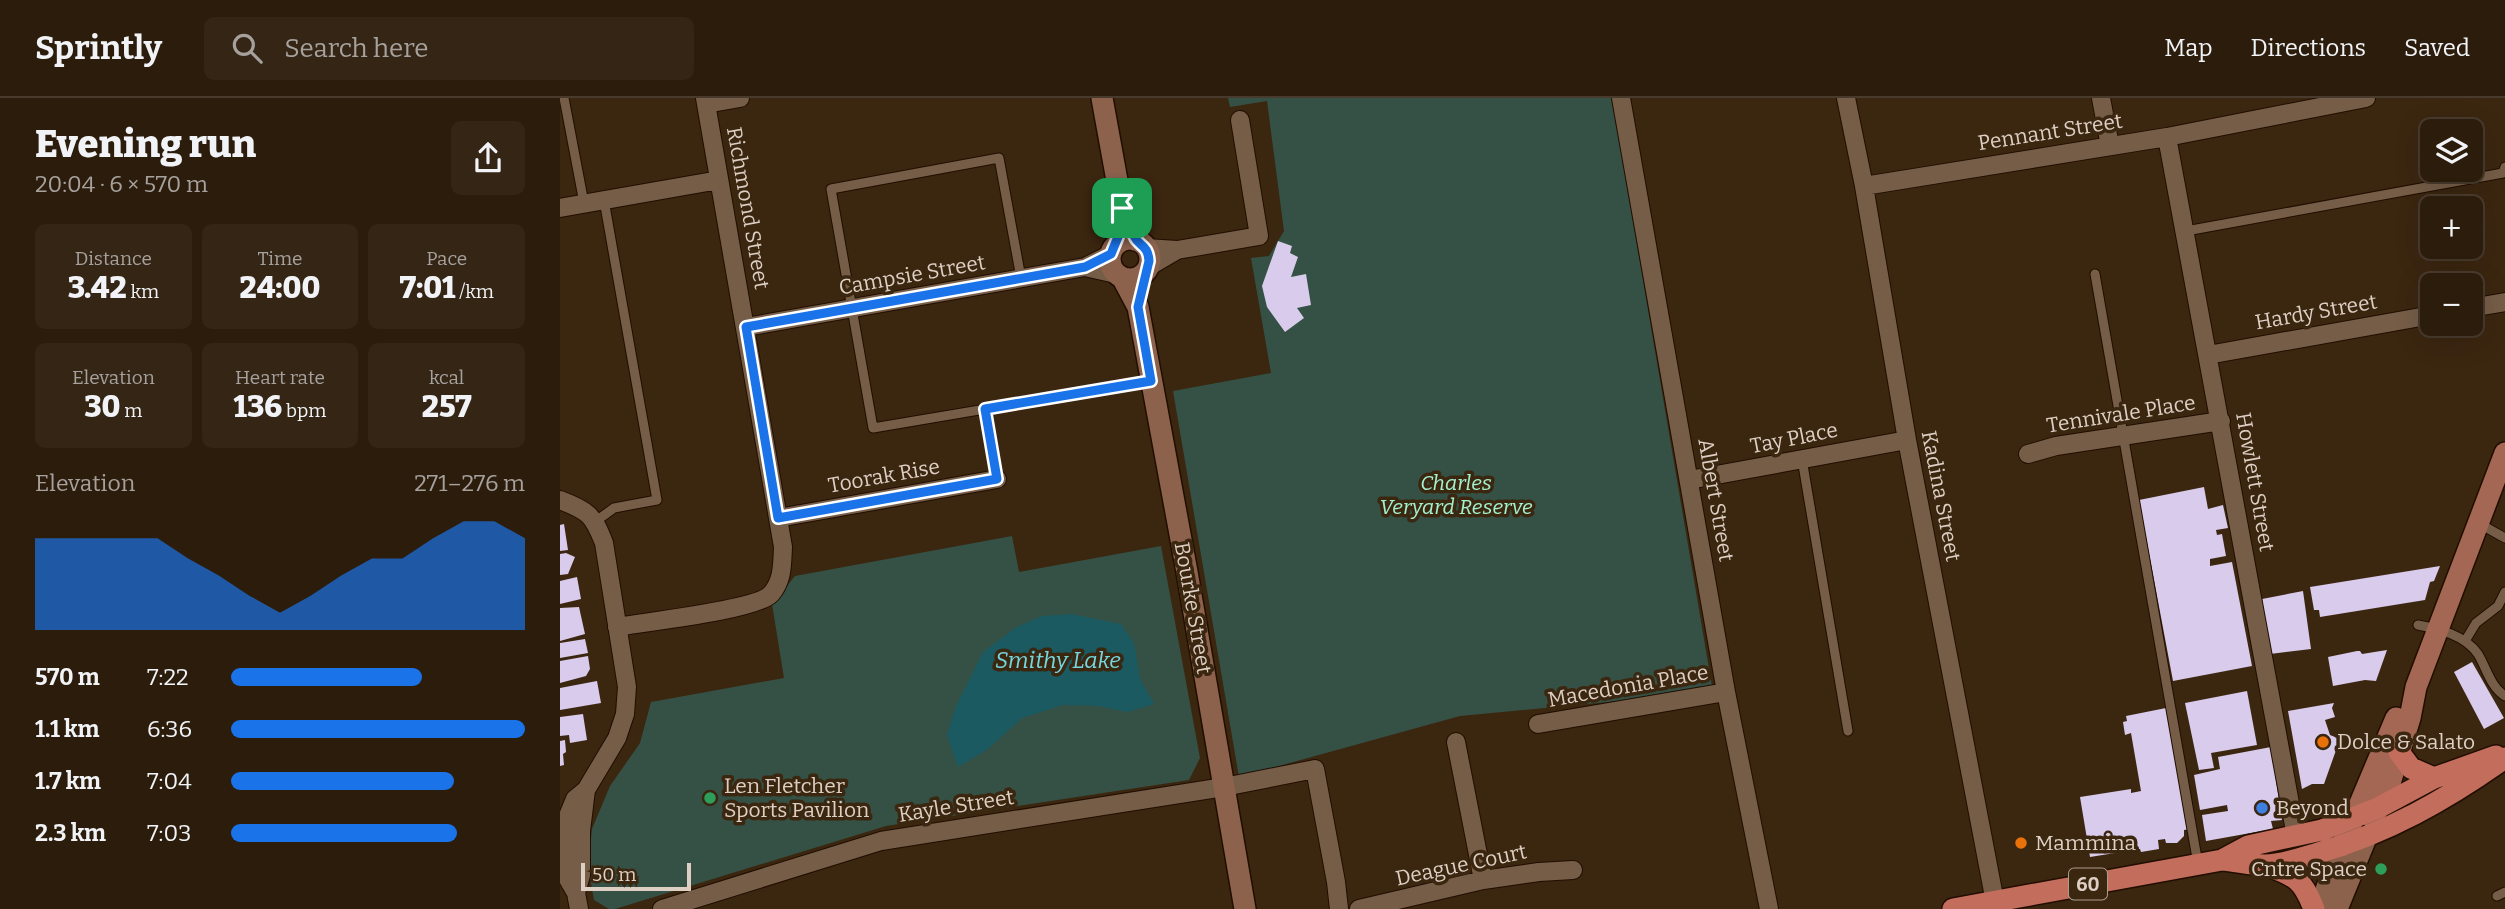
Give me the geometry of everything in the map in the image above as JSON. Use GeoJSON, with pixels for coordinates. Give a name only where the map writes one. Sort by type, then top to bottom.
{"type":"FeatureCollection","features":[{"type":"Feature","properties":{"kind":"highway"},"geometry":{"type":"LineString","coordinates":[[2399,752],[2411,768],[2434,778]]}},
{"type":"Feature","properties":{"kind":"highway","name":"60"},"geometry":{"type":"LineString","coordinates":[[2222,860],[2248,846],[2322,830],[2354,818],[2434,778],[2505,753]]}},
{"type":"Feature","properties":{"kind":"highway","name":"60"},"geometry":{"type":"LineString","coordinates":[[1954,909],[2222,860],[2266,865],[2296,860],[2367,838],[2454,794],[2505,758]]}},
{"type":"Feature","properties":{"kind":"highway"},"geometry":{"type":"LineString","coordinates":[[2266,865],[2292,874],[2300,881],[2317,909]]}},
{"type":"Feature","properties":{"kind":"main road"},"geometry":{"type":"LineString","coordinates":[[2367,838],[2391,780],[2410,718],[2429,627],[2478,523],[2504,456]]}},
{"type":"Feature","properties":{"kind":"main road"},"geometry":{"type":"LineString","coordinates":[[2342,846],[2398,715],[2416,687]]}},
{"type":"Feature","properties":{"kind":"street"},"geometry":{"type":"LineString","coordinates":[[706,101],[740,98]]}},
{"type":"Feature","properties":{"kind":"street","name":"Bourke Street"},"geometry":{"type":"LineString","coordinates":[[1102,98],[1122,208],[1120,232],[1130,260],[1245,909]]}},
{"type":"Feature","properties":{"kind":"street","name":"Albert Street"},"geometry":{"type":"LineString","coordinates":[[1621,98],[1726,692],[1769,909]]}},
{"type":"Feature","properties":{"kind":"street","name":"Kadina Street"},"geometry":{"type":"LineString","coordinates":[[1846,98],[1864,186],[1907,440],[1995,902]]}},
{"type":"Feature","properties":{"kind":"street"},"geometry":{"type":"LineString","coordinates":[[2101,98],[2110,146]]}},
{"type":"Feature","properties":{"kind":"street","name":"Pennant Street"},"geometry":{"type":"LineString","coordinates":[[1864,186],[2110,146],[2366,98]]}},
{"type":"Feature","properties":{"kind":"street","name":"Richmond Street"},"geometry":{"type":"LineString","coordinates":[[617,626],[748,605],[770,596],[782,575],[783,548],[706,101]]}},
{"type":"Feature","properties":{"kind":"street","name":"Campsie Street"},"geometry":{"type":"LineString","coordinates":[[746,327],[1259,236],[1240,120]]}},
{"type":"Feature","properties":{"kind":"street","name":"Howlett Street"},"geometry":{"type":"LineString","coordinates":[[2167,136],[2296,836]]}},
{"type":"Feature","properties":{"kind":"street"},"geometry":{"type":"LineString","coordinates":[[560,208],[719,180]]}},
{"type":"Feature","properties":{"kind":"street"},"geometry":{"type":"LineString","coordinates":[[2483,306],[2505,302]]}},
{"type":"Feature","properties":{"kind":"street","name":"Hardy Street"},"geometry":{"type":"LineString","coordinates":[[2208,355],[2420,317]]}},
{"type":"Feature","properties":{"kind":"street","name":"Tennivale Place"},"geometry":{"type":"LineString","coordinates":[[2028,454],[2056,446],[2221,421]]}},
{"type":"Feature","properties":{"kind":"street","name":"Tay Place"},"geometry":{"type":"LineString","coordinates":[[1689,480],[1907,440]]}},
{"type":"Feature","properties":{"kind":"street","name":"Toorak Rise"},"geometry":{"type":"LineString","coordinates":[[778,518],[997,479]]}},
{"type":"Feature","properties":{"kind":"street"},"geometry":{"type":"LineString","coordinates":[[560,500],[577,507],[596,521],[604,543],[627,687],[625,714],[617,738],[586,790],[575,799],[561,828],[564,863],[578,901]]}},
{"type":"Feature","properties":{"kind":"street","name":"Macedonia Place"},"geometry":{"type":"LineString","coordinates":[[1538,724],[1726,692]]}},
{"type":"Feature","properties":{"kind":"street"},"geometry":{"type":"LineString","coordinates":[[1456,742],[1483,880]]}},
{"type":"Feature","properties":{"kind":"street"},"geometry":{"type":"LineString","coordinates":[[1224,787],[1315,769],[1339,909]]}},
{"type":"Feature","properties":{"kind":"street","name":"Kayle Street"},"geometry":{"type":"LineString","coordinates":[[662,909],[881,841],[1224,787]]}},
{"type":"Feature","properties":{"kind":"street"},"geometry":{"type":"LineString","coordinates":[[578,901],[586,790]]}},
{"type":"Feature","properties":{"kind":"street"},"geometry":{"type":"LineString","coordinates":[[561,828],[582,825]]}},
{"type":"Feature","properties":{"kind":"street"},"geometry":{"type":"LineString","coordinates":[[2337,909],[2367,838]]}},
{"type":"Feature","properties":{"kind":"street"},"geometry":{"type":"LineString","coordinates":[[2317,909],[2331,882],[2342,846]]}},
{"type":"Feature","properties":{"kind":"street","name":"Deague Court"},"geometry":{"type":"LineString","coordinates":[[1359,909],[1483,880],[1573,870]]}},
{"type":"Feature","properties":{"kind":"lane"},"geometry":{"type":"LineString","coordinates":[[564,98],[584,204]]}},
{"type":"Feature","properties":{"kind":"lane"},"geometry":{"type":"LineString","coordinates":[[1021,278],[999,158],[831,189],[873,428],[1151,381]]}},
{"type":"Feature","properties":{"kind":"lane"},"geometry":{"type":"LineString","coordinates":[[2186,231],[2503,173],[2505,167]]}},
{"type":"Feature","properties":{"kind":"lane"},"geometry":{"type":"LineString","coordinates":[[596,521],[614,508],[657,500],[604,200]]}},
{"type":"Feature","properties":{"kind":"lane"},"geometry":{"type":"LineString","coordinates":[[2095,274],[2198,864]]}},
{"type":"Feature","properties":{"kind":"lane"},"geometry":{"type":"LineString","coordinates":[[985,409],[997,479]]}},
{"type":"Feature","properties":{"kind":"lane"},"geometry":{"type":"LineString","coordinates":[[1802,459],[1847,731]]}},
{"type":"Feature","properties":{"kind":"lane"},"geometry":{"type":"LineString","coordinates":[[2478,523],[2505,538]]}},
{"type":"Feature","properties":{"kind":"lane"},"geometry":{"type":"LineString","coordinates":[[2465,641],[2476,623],[2498,606],[2505,592]]}},
{"type":"Feature","properties":{"kind":"lane"},"geometry":{"type":"LineString","coordinates":[[2429,627],[2465,641],[2477,652],[2496,690],[2505,696]]}},
{"type":"Feature","properties":{"kind":"green space","name":"Charles Veryard Reserve"},"geometry":{"type":"Polygon","coordinates":[[[1228,98],[1612,98],[1713,692],[1460,716],[1239,777],[1173,391],[1271,373],[1251,258],[1269,256],[1284,231],[1267,101],[1230,107],[1228,98]]]}},
{"type":"Feature","properties":{"kind":"green space"},"geometry":{"type":"Polygon","coordinates":[[[1012,536],[1019,572],[1161,546],[1200,758],[1189,780],[886,826],[615,909],[609,909],[594,900],[588,866],[592,829],[610,786],[640,743],[651,702],[784,678],[772,604],[795,576],[1012,536]]]}},
{"type":"Feature","properties":{"kind":"water","name":"Smithy Lake"},"geometry":{"type":"Polygon","coordinates":[[[1071,614],[1121,624],[1134,643],[1140,679],[1154,704],[1128,712],[1098,706],[1063,705],[1022,718],[988,749],[958,767],[947,735],[956,706],[983,652],[1015,628],[1042,616],[1071,614]]]}},
{"type":"Feature","properties":{"kind":"building"},"geometry":{"type":"Polygon","coordinates":[[[1278,241],[1292,246],[1290,253],[1298,257],[1291,277],[1306,274],[1311,305],[1297,308],[1304,318],[1285,332],[1267,307],[1262,286],[1278,241]]]}},
{"type":"Feature","properties":{"kind":"building"},"geometry":{"type":"Polygon","coordinates":[[[2204,487],[2208,509],[2223,505],[2228,528],[2216,530],[2217,535],[2222,534],[2226,556],[2210,559],[2210,566],[2232,562],[2252,666],[2173,681],[2139,500],[2204,487]]]}},
{"type":"Feature","properties":{"kind":"building"},"geometry":{"type":"Polygon","coordinates":[[[564,524],[568,550],[560,551],[560,525],[564,524]]]}},
{"type":"Feature","properties":{"kind":"building"},"geometry":{"type":"Polygon","coordinates":[[[566,553],[575,557],[568,574],[560,575],[560,554],[566,553]]]}},
{"type":"Feature","properties":{"kind":"building"},"geometry":{"type":"Polygon","coordinates":[[[2440,566],[2434,581],[2430,582],[2425,600],[2320,617],[2319,610],[2314,610],[2310,587],[2440,566]]]}},
{"type":"Feature","properties":{"kind":"building"},"geometry":{"type":"Polygon","coordinates":[[[577,577],[581,599],[560,604],[560,581],[577,577]]]}},
{"type":"Feature","properties":{"kind":"building"},"geometry":{"type":"Polygon","coordinates":[[[2303,591],[2311,649],[2270,654],[2262,599],[2303,591]]]}},
{"type":"Feature","properties":{"kind":"building"},"geometry":{"type":"Polygon","coordinates":[[[579,607],[585,634],[560,641],[560,608],[579,607]]]}},
{"type":"Feature","properties":{"kind":"building"},"geometry":{"type":"Polygon","coordinates":[[[585,639],[588,653],[560,658],[560,643],[585,639]]]}},
{"type":"Feature","properties":{"kind":"building"},"geometry":{"type":"Polygon","coordinates":[[[2387,650],[2376,681],[2365,680],[2333,686],[2328,657],[2357,651],[2362,654],[2387,650]]]}},
{"type":"Feature","properties":{"kind":"building"},"geometry":{"type":"Polygon","coordinates":[[[588,656],[590,669],[586,676],[560,683],[560,661],[588,656]]]}},
{"type":"Feature","properties":{"kind":"building"},"geometry":{"type":"Polygon","coordinates":[[[2472,662],[2504,718],[2484,729],[2454,672],[2472,662]]]}},
{"type":"Feature","properties":{"kind":"building"},"geometry":{"type":"Polygon","coordinates":[[[597,681],[601,703],[560,710],[560,688],[597,681]]]}},
{"type":"Feature","properties":{"kind":"building"},"geometry":{"type":"Polygon","coordinates":[[[2247,691],[2257,745],[2211,753],[2214,768],[2199,770],[2185,703],[2247,691]]]}},
{"type":"Feature","properties":{"kind":"building"},"geometry":{"type":"Polygon","coordinates":[[[2334,703],[2332,708],[2335,717],[2325,720],[2330,735],[2340,739],[2324,784],[2312,784],[2302,789],[2288,711],[2334,703]]]}},
{"type":"Feature","properties":{"kind":"building"},"geometry":{"type":"Polygon","coordinates":[[[2166,708],[2190,829],[2184,830],[2184,836],[2177,843],[2158,840],[2159,849],[2141,852],[2140,849],[2090,857],[2080,797],[2131,789],[2131,793],[2141,791],[2131,733],[2125,735],[2123,722],[2127,721],[2126,716],[2166,708]]]}},
{"type":"Feature","properties":{"kind":"building"},"geometry":{"type":"Polygon","coordinates":[[[583,714],[587,740],[570,743],[569,735],[560,736],[560,717],[583,714]]]}},
{"type":"Feature","properties":{"kind":"building"},"geometry":{"type":"Polygon","coordinates":[[[565,740],[564,765],[560,766],[560,741],[565,740]]]}},
{"type":"Feature","properties":{"kind":"building"},"geometry":{"type":"Polygon","coordinates":[[[2271,747],[2282,820],[2271,821],[2273,829],[2206,841],[2202,815],[2228,811],[2227,805],[2200,810],[2194,775],[2220,769],[2218,757],[2271,747]]]}},
{"type":"Feature","properties":{"kind":"place","name":"Dolce & Salato"},"geometry":{"type":"Point","coordinates":[2323,742]}},
{"type":"Feature","properties":{"kind":"place","name":"Len Fletcher Sports Pavilion"},"geometry":{"type":"Point","coordinates":[710,798]}},
{"type":"Feature","properties":{"kind":"place","name":"Beyond"},"geometry":{"type":"Point","coordinates":[2262,808]}},
{"type":"Feature","properties":{"kind":"place","name":"Mammina"},"geometry":{"type":"Point","coordinates":[2021,843]}},
{"type":"Feature","properties":{"kind":"place","name":"Cntre Space"},"geometry":{"type":"Point","coordinates":[2381,869]}},
{"type":"Feature","properties":{"kind":"route"},"geometry":{"type":"LineString","coordinates":[[1122,208],[1135,240],[1146,248],[1149,254],[1138,307],[1151,381],[985,409],[997,479],[778,518],[746,327],[1085,267],[1111,254],[1120,232],[1122,208]]}}]}
